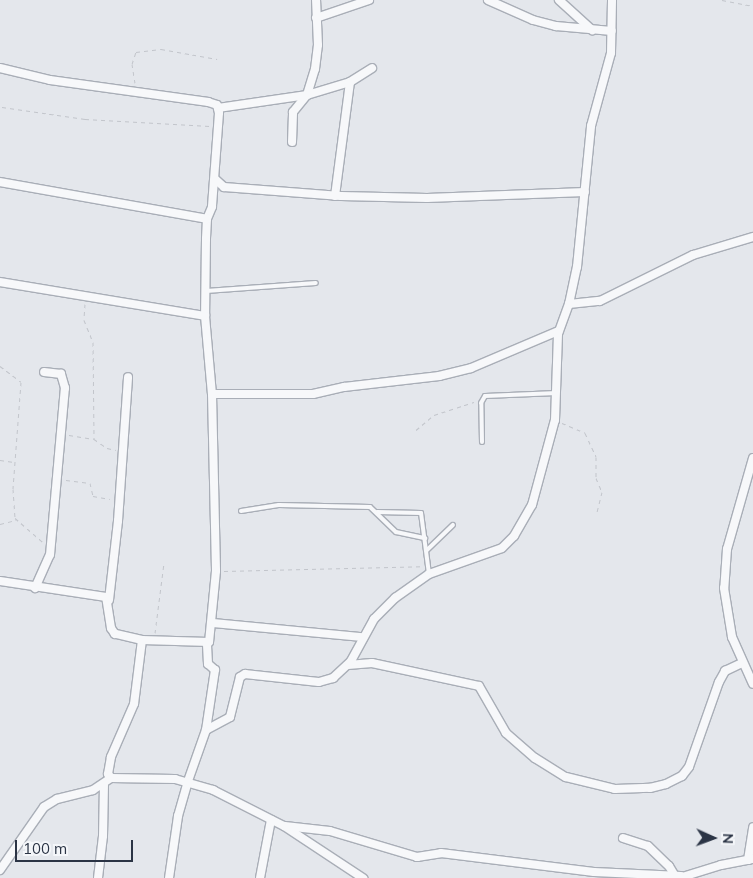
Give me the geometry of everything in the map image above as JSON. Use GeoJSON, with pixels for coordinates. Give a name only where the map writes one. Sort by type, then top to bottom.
{"type":"FeatureCollection","features":[{"type":"Feature","properties":{"kind":"street"},"geometry":{"type":"LineString","coordinates":[[292,142],[293,112],[307,95],[318,45],[316,0]]}},
{"type":"Feature","properties":{"kind":"street"},"geometry":{"type":"LineString","coordinates":[[316,18],[368,0]]}},
{"type":"Feature","properties":{"kind":"street"},"geometry":{"type":"LineString","coordinates":[[488,0],[533,20],[592,30],[612,31]]}},
{"type":"Feature","properties":{"kind":"street"},"geometry":{"type":"LineString","coordinates":[[559,0],[592,30]]}},
{"type":"Feature","properties":{"kind":"street"},"geometry":{"type":"LineString","coordinates":[[206,730],[230,717],[237,683],[243,674],[326,681],[340,674],[348,665],[362,637],[381,611],[429,570],[492,553],[510,541],[536,494],[555,420],[558,331],[569,304],[585,192],[592,126],[608,67],[612,31],[612,0]]}},
{"type":"Feature","properties":{"kind":"street"},"geometry":{"type":"LineString","coordinates":[[0,68],[50,80],[208,102],[218,108],[307,95],[350,82],[372,68]]}},
{"type":"Feature","properties":{"kind":"street"},"geometry":{"type":"LineString","coordinates":[[335,196],[350,82]]}},
{"type":"Feature","properties":{"kind":"street"},"geometry":{"type":"LineString","coordinates":[[169,878],[188,781],[206,730],[215,670],[208,664],[207,644],[212,623],[216,571],[212,394],[206,291],[207,219],[212,207],[215,179],[219,127],[218,108]]}},
{"type":"Feature","properties":{"kind":"street"},"geometry":{"type":"LineString","coordinates":[[215,179],[224,187],[335,196],[427,198],[585,192]]}},
{"type":"Feature","properties":{"kind":"street"},"geometry":{"type":"LineString","coordinates":[[0,182],[207,219]]}},
{"type":"Feature","properties":{"kind":"street"},"geometry":{"type":"LineString","coordinates":[[569,304],[600,301],[693,256],[753,237]]}},
{"type":"Feature","properties":{"kind":"street"},"geometry":{"type":"LineString","coordinates":[[0,282],[85,299],[206,316]]}},
{"type":"Feature","properties":{"kind":"street"},"geometry":{"type":"LineString","coordinates":[[212,394],[313,394],[344,387],[439,376],[478,365],[558,331]]}},
{"type":"Feature","properties":{"kind":"street"},"geometry":{"type":"LineString","coordinates":[[35,588],[48,562],[50,548],[64,380],[61,374],[44,372]]}},
{"type":"Feature","properties":{"kind":"street"},"geometry":{"type":"LineString","coordinates":[[128,377],[120,501],[109,600],[112,631],[142,640],[154,639],[207,644]]}},
{"type":"Feature","properties":{"kind":"street"},"geometry":{"type":"LineString","coordinates":[[753,458],[727,549],[724,588],[732,637],[753,684]]}},
{"type":"Feature","properties":{"kind":"street"},"geometry":{"type":"LineString","coordinates":[[0,581],[109,600]]}},
{"type":"Feature","properties":{"kind":"street"},"geometry":{"type":"LineString","coordinates":[[212,623],[362,637]]}},
{"type":"Feature","properties":{"kind":"street"},"geometry":{"type":"LineString","coordinates":[[111,778],[108,774],[115,744],[134,704],[142,640]]}},
{"type":"Feature","properties":{"kind":"street"},"geometry":{"type":"LineString","coordinates":[[348,665],[372,663],[479,686],[506,733],[534,758],[584,784],[614,789],[650,788],[682,776],[689,767],[719,682],[725,671],[742,663]]}},
{"type":"Feature","properties":{"kind":"street"},"geometry":{"type":"LineString","coordinates":[[0,870],[44,807],[57,799],[94,790],[111,778],[188,781],[284,826],[363,878]]}},
{"type":"Feature","properties":{"kind":"street"},"geometry":{"type":"LineString","coordinates":[[98,878],[103,836],[104,784]]}},
{"type":"Feature","properties":{"kind":"street"},"geometry":{"type":"LineString","coordinates":[[260,878],[271,820]]}},
{"type":"Feature","properties":{"kind":"street"},"geometry":{"type":"LineString","coordinates":[[284,826],[330,831],[425,858],[441,853],[594,872],[678,877],[750,859],[753,827]]}},
{"type":"Feature","properties":{"kind":"street"},"geometry":{"type":"LineString","coordinates":[[623,838],[648,846],[678,877]]}},
{"type":"Feature","properties":{"kind":"lane"},"geometry":{"type":"LineString","coordinates":[[206,291],[316,283]]}},
{"type":"Feature","properties":{"kind":"lane"},"geometry":{"type":"LineString","coordinates":[[482,442],[482,399],[489,394],[557,393]]}},
{"type":"Feature","properties":{"kind":"lane"},"geometry":{"type":"LineString","coordinates":[[241,511],[293,505],[370,507],[396,532],[425,538]]}},
{"type":"Feature","properties":{"kind":"lane"},"geometry":{"type":"LineString","coordinates":[[377,512],[421,513],[429,570]]}},
{"type":"Feature","properties":{"kind":"lane"},"geometry":{"type":"LineString","coordinates":[[427,550],[453,525]]}},
{"type":"Feature","properties":{"kind":"path"},"geometry":{"type":"LineString","coordinates":[[722,0],[753,6]]}},
{"type":"Feature","properties":{"kind":"path"},"geometry":{"type":"LineString","coordinates":[[136,92],[132,64],[136,52],[161,49],[218,59]]}},
{"type":"Feature","properties":{"kind":"path"},"geometry":{"type":"LineString","coordinates":[[2,107],[85,119],[219,127]]}},
{"type":"Feature","properties":{"kind":"path"},"geometry":{"type":"LineString","coordinates":[[85,299],[84,320],[93,342],[94,439]]}},
{"type":"Feature","properties":{"kind":"path"},"geometry":{"type":"LineString","coordinates":[[0,366],[21,382],[14,462],[13,503],[17,519],[50,548]]}},
{"type":"Feature","properties":{"kind":"path"},"geometry":{"type":"LineString","coordinates":[[416,430],[434,416],[482,399]]}},
{"type":"Feature","properties":{"kind":"path"},"geometry":{"type":"LineString","coordinates":[[555,420],[585,433],[596,457],[596,478],[602,492],[598,512]]}},
{"type":"Feature","properties":{"kind":"path"},"geometry":{"type":"LineString","coordinates":[[60,434],[94,439],[107,448],[119,450],[122,455]]}},
{"type":"Feature","properties":{"kind":"path"},"geometry":{"type":"LineString","coordinates":[[0,460],[14,462]]}},
{"type":"Feature","properties":{"kind":"path"},"geometry":{"type":"LineString","coordinates":[[55,479],[88,483],[92,485],[93,496],[120,501]]}},
{"type":"Feature","properties":{"kind":"path"},"geometry":{"type":"LineString","coordinates":[[0,524],[17,519]]}},
{"type":"Feature","properties":{"kind":"path"},"geometry":{"type":"LineString","coordinates":[[154,639],[164,563]]}},
{"type":"Feature","properties":{"kind":"path"},"geometry":{"type":"LineString","coordinates":[[216,571],[429,570]]}}]}
